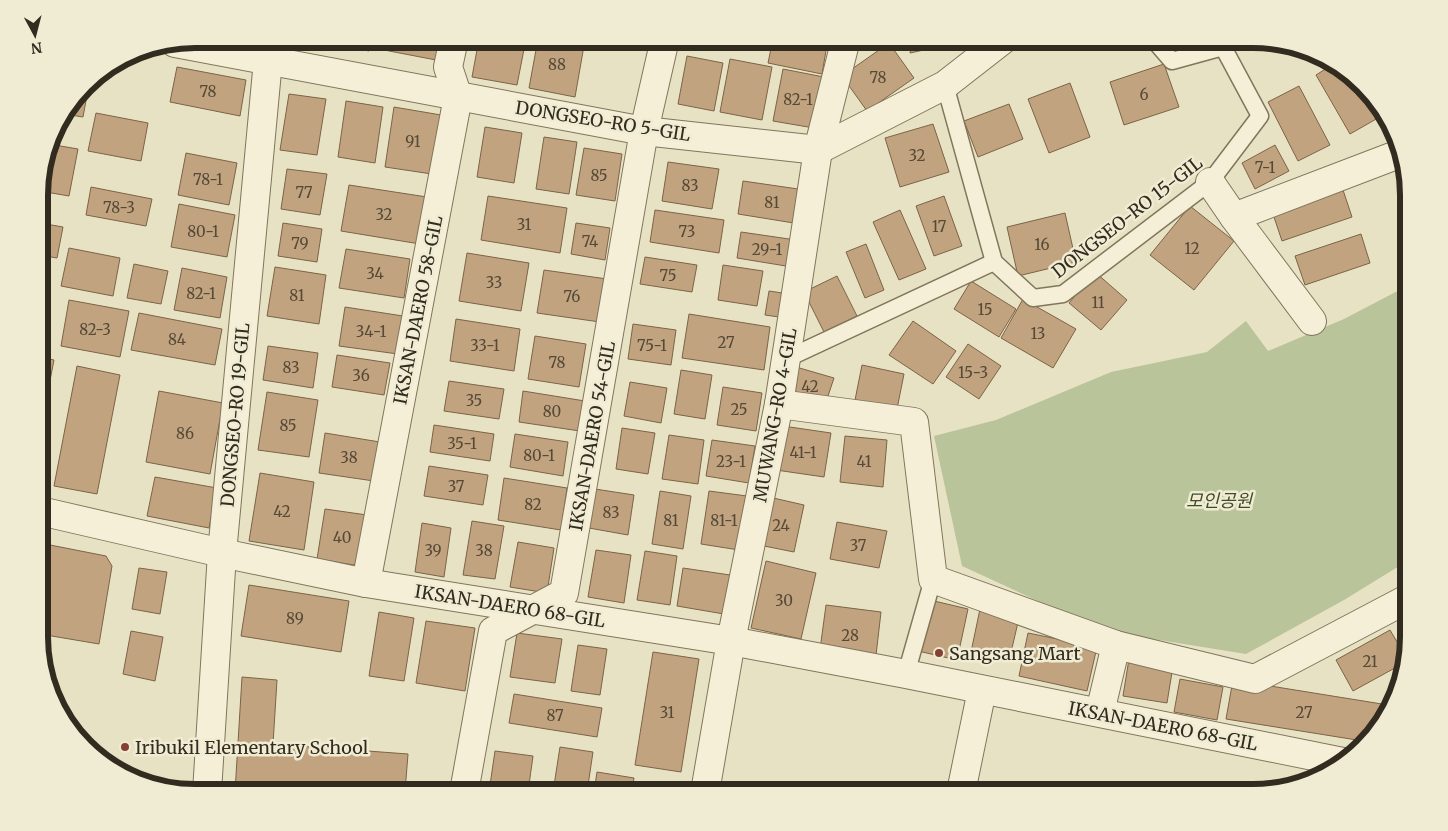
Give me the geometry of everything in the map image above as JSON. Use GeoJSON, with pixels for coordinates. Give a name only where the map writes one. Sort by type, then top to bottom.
{"type":"FeatureCollection","features":[{"type":"Feature","properties":{"kind":"street","name":"DONGSEO-RO 5-GIL"},"geometry":{"type":"LineString","coordinates":[[229,47],[269,50],[458,97],[644,131],[818,150]]}},
{"type":"Feature","properties":{"kind":"street","name":"IKSAN-DAERO 58-GIL"},"geometry":{"type":"LineString","coordinates":[[366,582],[458,97],[448,68],[452,47]]}},
{"type":"Feature","properties":{"kind":"street","name":"IKSAN-DAERO 54-GIL"},"geometry":{"type":"LineString","coordinates":[[465,784],[493,631],[564,593],[644,131],[663,47]]}},
{"type":"Feature","properties":{"kind":"street","name":"MUWANG-RO 4-GIL"},"geometry":{"type":"LineString","coordinates":[[706,784],[730,642],[780,404],[818,150],[844,47]]}},
{"type":"Feature","properties":{"kind":"street"},"geometry":{"type":"LineString","coordinates":[[818,150],[945,85],[994,47]]}},
{"type":"Feature","properties":{"kind":"street","name":"DONGSEO-RO 19-GIL"},"geometry":{"type":"LineString","coordinates":[[208,784],[222,554],[269,50]]}},
{"type":"Feature","properties":{"kind":"street"},"geometry":{"type":"LineString","coordinates":[[1234,217],[1395,155]]}},
{"type":"Feature","properties":{"kind":"street"},"geometry":{"type":"LineString","coordinates":[[1210,182],[1312,321]]}},
{"type":"Feature","properties":{"kind":"street"},"geometry":{"type":"LineString","coordinates":[[780,404],[914,422],[933,579],[1116,645],[1255,679],[1400,603]]}},
{"type":"Feature","properties":{"kind":"street","name":"IKSAN-DAERO 68-GIL"},"geometry":{"type":"LineString","coordinates":[[48,513],[222,554],[366,582],[730,642],[906,674],[1333,760]]}},
{"type":"Feature","properties":{"kind":"street"},"geometry":{"type":"LineString","coordinates":[[1100,712],[1116,645]]}},
{"type":"Feature","properties":{"kind":"street"},"geometry":{"type":"LineString","coordinates":[[964,783],[982,690]]}},
{"type":"Feature","properties":{"kind":"lane","name":"DONGSEO-RO 15-GIL"},"geometry":{"type":"LineString","coordinates":[[994,262],[1033,298],[1063,294],[1210,182],[1260,116],[1223,47],[1172,61],[1160,47]]}},
{"type":"Feature","properties":{"kind":"lane"},"geometry":{"type":"LineString","coordinates":[[786,359],[994,262],[945,85]]}},
{"type":"Feature","properties":{"kind":"lane"},"geometry":{"type":"LineString","coordinates":[[906,674],[933,579]]}},
{"type":"Feature","properties":{"kind":"green space","name":"모인공원"},"geometry":{"type":"Polygon","coordinates":[[[1400,290],[1400,566],[1344,600],[1246,654],[1103,631],[962,566],[934,436],[996,420],[1111,372],[1207,352],[1246,321],[1268,351],[1344,319],[1400,290]]]}},
{"type":"Feature","properties":{"kind":"building"},"geometry":{"type":"Polygon","coordinates":[[[348,47],[370,47],[369,51],[348,47]]]}},
{"type":"Feature","properties":{"kind":"building"},"geometry":{"type":"Polygon","coordinates":[[[385,47],[439,47],[436,60],[384,50],[385,47]]]}},
{"type":"Feature","properties":{"kind":"building"},"geometry":{"type":"Polygon","coordinates":[[[478,47],[524,47],[517,85],[472,77],[478,47]]]}},
{"type":"Feature","properties":{"kind":"building"},"geometry":{"type":"Polygon","coordinates":[[[537,47],[584,47],[575,97],[529,88],[537,47]]]}},
{"type":"Feature","properties":{"kind":"building"},"geometry":{"type":"Polygon","coordinates":[[[738,47],[755,47],[754,50],[738,47]]]}},
{"type":"Feature","properties":{"kind":"building"},"geometry":{"type":"Polygon","coordinates":[[[771,47],[827,47],[822,74],[768,63],[771,47]]]}},
{"type":"Feature","properties":{"kind":"building"},"geometry":{"type":"Polygon","coordinates":[[[883,47],[892,47],[914,78],[867,111],[842,76],[883,47]]]}},
{"type":"Feature","properties":{"kind":"building"},"geometry":{"type":"Polygon","coordinates":[[[911,47],[937,47],[910,53],[911,47]]]}},
{"type":"Feature","properties":{"kind":"building"},"geometry":{"type":"Polygon","coordinates":[[[687,56],[723,63],[714,111],[678,104],[687,56]]]}},
{"type":"Feature","properties":{"kind":"building"},"geometry":{"type":"Polygon","coordinates":[[[730,59],[772,67],[762,120],[720,112],[730,59]]]}},
{"type":"Feature","properties":{"kind":"building"},"geometry":{"type":"Polygon","coordinates":[[[1164,64],[1179,107],[1124,125],[1110,82],[1164,64]]]}},
{"type":"Feature","properties":{"kind":"building"},"geometry":{"type":"Polygon","coordinates":[[[177,67],[246,80],[240,116],[170,102],[177,67]]]}},
{"type":"Feature","properties":{"kind":"building"},"geometry":{"type":"Polygon","coordinates":[[[1328,68],[1357,91],[1379,118],[1350,134],[1316,75],[1328,68]]]}},
{"type":"Feature","properties":{"kind":"building"},"geometry":{"type":"Polygon","coordinates":[[[783,69],[824,77],[814,128],[773,121],[783,69]]]}},
{"type":"Feature","properties":{"kind":"building"},"geometry":{"type":"Polygon","coordinates":[[[1070,83],[1090,137],[1049,153],[1028,99],[1070,83]]]}},
{"type":"Feature","properties":{"kind":"building"},"geometry":{"type":"Polygon","coordinates":[[[1299,86],[1330,145],[1298,161],[1268,102],[1299,86]]]}},
{"type":"Feature","properties":{"kind":"building"},"geometry":{"type":"Polygon","coordinates":[[[289,94],[326,99],[317,155],[280,150],[289,94]]]}},
{"type":"Feature","properties":{"kind":"building"},"geometry":{"type":"Polygon","coordinates":[[[87,95],[83,117],[71,115],[87,95]]]}},
{"type":"Feature","properties":{"kind":"building"},"geometry":{"type":"Polygon","coordinates":[[[346,101],[383,107],[375,163],[338,157],[346,101]]]}},
{"type":"Feature","properties":{"kind":"building"},"geometry":{"type":"Polygon","coordinates":[[[1009,104],[1023,139],[978,157],[964,121],[1009,104]]]}},
{"type":"Feature","properties":{"kind":"building"},"geometry":{"type":"Polygon","coordinates":[[[394,107],[441,115],[432,174],[385,167],[394,107]]]}},
{"type":"Feature","properties":{"kind":"building"},"geometry":{"type":"Polygon","coordinates":[[[96,113],[148,123],[141,161],[88,151],[96,113]]]}},
{"type":"Feature","properties":{"kind":"building"},"geometry":{"type":"Polygon","coordinates":[[[933,124],[949,172],[900,187],[885,138],[933,124]]]}},
{"type":"Feature","properties":{"kind":"building"},"geometry":{"type":"Polygon","coordinates":[[[485,127],[522,133],[514,183],[477,177],[485,127]]]}},
{"type":"Feature","properties":{"kind":"building"},"geometry":{"type":"Polygon","coordinates":[[[544,137],[577,142],[569,194],[536,189],[544,137]]]}},
{"type":"Feature","properties":{"kind":"building"},"geometry":{"type":"Polygon","coordinates":[[[56,145],[78,149],[69,196],[48,192],[49,175],[56,145]]]}},
{"type":"Feature","properties":{"kind":"building"},"geometry":{"type":"Polygon","coordinates":[[[1275,145],[1289,171],[1255,189],[1242,163],[1275,145]]]}},
{"type":"Feature","properties":{"kind":"building"},"geometry":{"type":"Polygon","coordinates":[[[584,148],[622,154],[615,201],[576,195],[584,148]]]}},
{"type":"Feature","properties":{"kind":"building"},"geometry":{"type":"Polygon","coordinates":[[[186,153],[237,163],[229,205],[178,195],[186,153]]]}},
{"type":"Feature","properties":{"kind":"building"},"geometry":{"type":"Polygon","coordinates":[[[668,162],[719,169],[712,209],[662,201],[668,162]]]}},
{"type":"Feature","properties":{"kind":"building"},"geometry":{"type":"Polygon","coordinates":[[[287,169],[327,174],[320,215],[281,209],[287,169]]]}},
{"type":"Feature","properties":{"kind":"building"},"geometry":{"type":"Polygon","coordinates":[[[743,181],[805,190],[800,224],[738,214],[743,181]]]}},
{"type":"Feature","properties":{"kind":"building"},"geometry":{"type":"Polygon","coordinates":[[[349,185],[427,197],[420,244],[341,231],[349,185]]]}},
{"type":"Feature","properties":{"kind":"building"},"geometry":{"type":"Polygon","coordinates":[[[91,187],[152,199],[146,226],[86,215],[91,187]]]}},
{"type":"Feature","properties":{"kind":"building"},"geometry":{"type":"Polygon","coordinates":[[[1343,190],[1352,217],[1282,241],[1273,214],[1343,190]]]}},
{"type":"Feature","properties":{"kind":"building"},"geometry":{"type":"Polygon","coordinates":[[[488,196],[567,208],[560,253],[481,240],[488,196]]]}},
{"type":"Feature","properties":{"kind":"building"},"geometry":{"type":"Polygon","coordinates":[[[944,196],[962,246],[934,256],[916,206],[944,196]]]}},
{"type":"Feature","properties":{"kind":"building"},"geometry":{"type":"Polygon","coordinates":[[[179,204],[235,215],[227,257],[171,247],[179,204]]]}},
{"type":"Feature","properties":{"kind":"building"},"geometry":{"type":"Polygon","coordinates":[[[1190,206],[1234,241],[1194,290],[1150,255],[1190,206]]]}},
{"type":"Feature","properties":{"kind":"building"},"geometry":{"type":"Polygon","coordinates":[[[655,210],[724,220],[719,253],[650,242],[655,210]]]}},
{"type":"Feature","properties":{"kind":"building"},"geometry":{"type":"Polygon","coordinates":[[[900,210],[926,269],[899,280],[873,222],[900,210]]]}},
{"type":"Feature","properties":{"kind":"building"},"geometry":{"type":"Polygon","coordinates":[[[1065,213],[1076,262],[1018,276],[1007,227],[1065,213]]]}},
{"type":"Feature","properties":{"kind":"building"},"geometry":{"type":"Polygon","coordinates":[[[283,223],[322,229],[317,262],[278,256],[283,223]]]}},
{"type":"Feature","properties":{"kind":"building"},"geometry":{"type":"Polygon","coordinates":[[[576,223],[610,228],[605,260],[571,254],[576,223]]]}},
{"type":"Feature","properties":{"kind":"building"},"geometry":{"type":"Polygon","coordinates":[[[48,224],[63,227],[57,258],[48,256],[48,224]]]}},
{"type":"Feature","properties":{"kind":"building"},"geometry":{"type":"Polygon","coordinates":[[[741,232],[796,240],[792,267],[737,258],[741,232]]]}},
{"type":"Feature","properties":{"kind":"building"},"geometry":{"type":"Polygon","coordinates":[[[1361,234],[1370,263],[1305,285],[1295,256],[1361,234]]]}},
{"type":"Feature","properties":{"kind":"building"},"geometry":{"type":"Polygon","coordinates":[[[866,244],[884,290],[865,298],[846,252],[866,244]]]}},
{"type":"Feature","properties":{"kind":"building"},"geometry":{"type":"Polygon","coordinates":[[[69,248],[120,258],[113,296],[61,286],[69,248]]]}},
{"type":"Feature","properties":{"kind":"building"},"geometry":{"type":"Polygon","coordinates":[[[346,249],[410,259],[404,298],[339,288],[346,249]]]}},
{"type":"Feature","properties":{"kind":"building"},"geometry":{"type":"Polygon","coordinates":[[[467,253],[529,263],[521,311],[459,301],[467,253]]]}},
{"type":"Feature","properties":{"kind":"building"},"geometry":{"type":"Polygon","coordinates":[[[645,257],[697,265],[692,292],[640,284],[645,257]]]}},
{"type":"Feature","properties":{"kind":"building"},"geometry":{"type":"Polygon","coordinates":[[[134,264],[168,271],[161,304],[127,298],[134,264]]]}},
{"type":"Feature","properties":{"kind":"building"},"geometry":{"type":"Polygon","coordinates":[[[723,265],[763,271],[757,306],[718,300],[723,265]]]}},
{"type":"Feature","properties":{"kind":"building"},"geometry":{"type":"Polygon","coordinates":[[[275,267],[326,275],[319,324],[267,316],[275,267]]]}},
{"type":"Feature","properties":{"kind":"building"},"geometry":{"type":"Polygon","coordinates":[[[182,268],[227,277],[220,318],[174,310],[182,268]]]}},
{"type":"Feature","properties":{"kind":"building"},"geometry":{"type":"Polygon","coordinates":[[[544,270],[607,279],[600,322],[537,313],[544,270]]]}},
{"type":"Feature","properties":{"kind":"building"},"geometry":{"type":"Polygon","coordinates":[[[1095,272],[1127,300],[1101,330],[1069,303],[1095,272]]]}},
{"type":"Feature","properties":{"kind":"building"},"geometry":{"type":"Polygon","coordinates":[[[837,276],[857,316],[824,332],[804,292],[837,276]]]}},
{"type":"Feature","properties":{"kind":"building"},"geometry":{"type":"Polygon","coordinates":[[[971,281],[1016,309],[999,337],[954,309],[971,281]]]}},
{"type":"Feature","properties":{"kind":"building"},"geometry":{"type":"Polygon","coordinates":[[[769,291],[789,294],[786,318],[765,315],[769,291]]]}},
{"type":"Feature","properties":{"kind":"building"},"geometry":{"type":"Polygon","coordinates":[[[1023,299],[1076,329],[1053,368],[1001,338],[1023,299]]]}},
{"type":"Feature","properties":{"kind":"building"},"geometry":{"type":"Polygon","coordinates":[[[69,300],[129,311],[120,357],[61,346],[69,300]]]}},
{"type":"Feature","properties":{"kind":"building"},"geometry":{"type":"Polygon","coordinates":[[[345,307],[403,316],[398,354],[339,346],[345,307]]]}},
{"type":"Feature","properties":{"kind":"building"},"geometry":{"type":"Polygon","coordinates":[[[139,313],[222,329],[215,365],[131,350],[139,313]]]}},
{"type":"Feature","properties":{"kind":"building"},"geometry":{"type":"Polygon","coordinates":[[[689,314],[770,327],[764,370],[682,358],[689,314]]]}},
{"type":"Feature","properties":{"kind":"building"},"geometry":{"type":"Polygon","coordinates":[[[456,319],[520,329],[514,371],[450,361],[456,319]]]}},
{"type":"Feature","properties":{"kind":"building"},"geometry":{"type":"Polygon","coordinates":[[[913,321],[956,351],[933,384],[889,355],[913,321]]]}},
{"type":"Feature","properties":{"kind":"building"},"geometry":{"type":"Polygon","coordinates":[[[633,324],[676,330],[671,365],[628,359],[633,324]]]}},
{"type":"Feature","properties":{"kind":"building"},"geometry":{"type":"Polygon","coordinates":[[[535,336],[586,344],[579,387],[528,379],[535,336]]]}},
{"type":"Feature","properties":{"kind":"building"},"geometry":{"type":"Polygon","coordinates":[[[968,344],[1001,366],[979,399],[946,377],[968,344]]]}},
{"type":"Feature","properties":{"kind":"building"},"geometry":{"type":"Polygon","coordinates":[[[268,346],[318,353],[313,388],[263,380],[268,346]]]}},
{"type":"Feature","properties":{"kind":"building"},"geometry":{"type":"Polygon","coordinates":[[[337,355],[390,363],[384,395],[332,387],[337,355]]]}},
{"type":"Feature","properties":{"kind":"building"},"geometry":{"type":"Polygon","coordinates":[[[48,359],[54,360],[48,391],[48,359]]]}},
{"type":"Feature","properties":{"kind":"building"},"geometry":{"type":"Polygon","coordinates":[[[862,365],[904,374],[897,409],[855,400],[862,365]]]}},
{"type":"Feature","properties":{"kind":"building"},"geometry":{"type":"Polygon","coordinates":[[[77,366],[120,375],[97,494],[54,486],[77,366]]]}},
{"type":"Feature","properties":{"kind":"building"},"geometry":{"type":"Polygon","coordinates":[[[796,367],[834,378],[825,405],[787,393],[796,367]]]}},
{"type":"Feature","properties":{"kind":"building"},"geometry":{"type":"Polygon","coordinates":[[[681,370],[712,375],[705,419],[674,414],[681,370]]]}},
{"type":"Feature","properties":{"kind":"building"},"geometry":{"type":"Polygon","coordinates":[[[449,381],[504,389],[499,419],[444,411],[449,381]]]}},
{"type":"Feature","properties":{"kind":"building"},"geometry":{"type":"Polygon","coordinates":[[[630,382],[667,388],[661,423],[624,416],[630,382]]]}},
{"type":"Feature","properties":{"kind":"building"},"geometry":{"type":"Polygon","coordinates":[[[723,387],[762,393],[756,431],[717,425],[723,387]]]}},
{"type":"Feature","properties":{"kind":"building"},"geometry":{"type":"Polygon","coordinates":[[[159,391],[223,403],[210,474],[146,462],[159,391]]]}},
{"type":"Feature","properties":{"kind":"building"},"geometry":{"type":"Polygon","coordinates":[[[523,391],[585,401],[580,431],[519,422],[523,391]]]}},
{"type":"Feature","properties":{"kind":"building"},"geometry":{"type":"Polygon","coordinates":[[[267,392],[318,400],[309,457],[258,450],[267,392]]]}},
{"type":"Feature","properties":{"kind":"building"},"geometry":{"type":"Polygon","coordinates":[[[434,425],[494,434],[490,461],[430,452],[434,425]]]}},
{"type":"Feature","properties":{"kind":"building"},"geometry":{"type":"Polygon","coordinates":[[[783,426],[831,433],[824,477],[776,470],[783,426]]]}},
{"type":"Feature","properties":{"kind":"building"},"geometry":{"type":"Polygon","coordinates":[[[622,428],[655,433],[648,474],[616,469],[622,428]]]}},
{"type":"Feature","properties":{"kind":"building"},"geometry":{"type":"Polygon","coordinates":[[[325,433],[380,442],[374,481],[319,473],[325,433]]]}},
{"type":"Feature","properties":{"kind":"building"},"geometry":{"type":"Polygon","coordinates":[[[515,434],[568,442],[563,476],[510,467],[515,434]]]}},
{"type":"Feature","properties":{"kind":"building"},"geometry":{"type":"Polygon","coordinates":[[[669,435],[704,440],[698,484],[662,479],[669,435]]]}},
{"type":"Feature","properties":{"kind":"building"},"geometry":{"type":"Polygon","coordinates":[[[845,436],[887,440],[883,487],[840,482],[845,436]]]}},
{"type":"Feature","properties":{"kind":"building"},"geometry":{"type":"Polygon","coordinates":[[[712,440],[755,446],[749,483],[706,476],[712,440]]]}},
{"type":"Feature","properties":{"kind":"building"},"geometry":{"type":"Polygon","coordinates":[[[429,466],[488,475],[483,505],[424,496],[429,466]]]}},
{"type":"Feature","properties":{"kind":"building"},"geometry":{"type":"Polygon","coordinates":[[[260,473],[314,482],[304,550],[249,541],[260,473]]]}},
{"type":"Feature","properties":{"kind":"building"},"geometry":{"type":"Polygon","coordinates":[[[155,477],[217,488],[209,528],[147,516],[155,477]]]}},
{"type":"Feature","properties":{"kind":"building"},"geometry":{"type":"Polygon","coordinates":[[[504,478],[567,488],[561,530],[498,520],[504,478]]]}},
{"type":"Feature","properties":{"kind":"building"},"geometry":{"type":"Polygon","coordinates":[[[595,489],[634,495],[628,535],[589,528],[595,489]]]}},
{"type":"Feature","properties":{"kind":"building"},"geometry":{"type":"Polygon","coordinates":[[[660,491],[691,496],[683,549],[652,544],[660,491]]]}},
{"type":"Feature","properties":{"kind":"building"},"geometry":{"type":"Polygon","coordinates":[[[709,491],[747,496],[739,550],[701,544],[709,491]]]}},
{"type":"Feature","properties":{"kind":"building"},"geometry":{"type":"Polygon","coordinates":[[[769,497],[804,505],[794,552],[759,545],[769,497]]]}},
{"type":"Feature","properties":{"kind":"building"},"geometry":{"type":"Polygon","coordinates":[[[325,509],[367,515],[360,566],[317,559],[325,509]]]}},
{"type":"Feature","properties":{"kind":"building"},"geometry":{"type":"Polygon","coordinates":[[[472,521],[504,526],[495,579],[463,575],[472,521]]]}},
{"type":"Feature","properties":{"kind":"building"},"geometry":{"type":"Polygon","coordinates":[[[837,522],[887,531],[879,568],[830,559],[837,522]]]}},
{"type":"Feature","properties":{"kind":"building"},"geometry":{"type":"Polygon","coordinates":[[[422,523],[451,528],[444,577],[415,572],[422,523]]]}},
{"type":"Feature","properties":{"kind":"building"},"geometry":{"type":"Polygon","coordinates":[[[518,542],[554,548],[547,593],[510,587],[518,542]]]}},
{"type":"Feature","properties":{"kind":"building"},"geometry":{"type":"Polygon","coordinates":[[[48,545],[106,556],[112,566],[99,644],[48,635],[48,545]]]}},
{"type":"Feature","properties":{"kind":"building"},"geometry":{"type":"Polygon","coordinates":[[[596,550],[631,555],[624,603],[588,597],[596,550]]]}},
{"type":"Feature","properties":{"kind":"building"},"geometry":{"type":"Polygon","coordinates":[[[645,551],[677,556],[670,605],[637,600],[645,551]]]}},
{"type":"Feature","properties":{"kind":"building"},"geometry":{"type":"Polygon","coordinates":[[[766,561],[816,573],[801,639],[751,628],[766,561]]]}},
{"type":"Feature","properties":{"kind":"building"},"geometry":{"type":"Polygon","coordinates":[[[139,568],[167,572],[160,614],[132,609],[139,568]]]}},
{"type":"Feature","properties":{"kind":"building"},"geometry":{"type":"Polygon","coordinates":[[[683,568],[730,575],[724,614],[677,606],[683,568]]]}},
{"type":"Feature","properties":{"kind":"building"},"geometry":{"type":"Polygon","coordinates":[[[249,585],[349,601],[341,652],[241,636],[249,585]]]}},
{"type":"Feature","properties":{"kind":"building"},"geometry":{"type":"Polygon","coordinates":[[[930,600],[968,609],[957,660],[918,651],[930,600]]]}},
{"type":"Feature","properties":{"kind":"building"},"geometry":{"type":"Polygon","coordinates":[[[826,605],[881,612],[875,664],[819,657],[826,605]]]}},
{"type":"Feature","properties":{"kind":"building"},"geometry":{"type":"Polygon","coordinates":[[[980,609],[1019,618],[1009,661],[971,652],[980,609]]]}},
{"type":"Feature","properties":{"kind":"building"},"geometry":{"type":"Polygon","coordinates":[[[379,612],[414,618],[404,681],[369,676],[379,612]]]}},
{"type":"Feature","properties":{"kind":"building"},"geometry":{"type":"Polygon","coordinates":[[[426,621],[475,628],[465,691],[416,683],[426,621]]]}},
{"type":"Feature","properties":{"kind":"building"},"geometry":{"type":"Polygon","coordinates":[[[1390,630],[1400,647],[1398,667],[1353,691],[1336,660],[1390,630]]]}},
{"type":"Feature","properties":{"kind":"building"},"geometry":{"type":"Polygon","coordinates":[[[131,631],[163,637],[155,681],[123,674],[131,631]]]}},
{"type":"Feature","properties":{"kind":"building"},"geometry":{"type":"Polygon","coordinates":[[[517,633],[562,639],[555,683],[510,677],[517,633]]]}},
{"type":"Feature","properties":{"kind":"building"},"geometry":{"type":"Polygon","coordinates":[[[1028,633],[1097,647],[1087,691],[1019,676],[1028,633]]]}},
{"type":"Feature","properties":{"kind":"building"},"geometry":{"type":"Polygon","coordinates":[[[578,645],[607,649],[600,695],[571,691],[578,645]]]}},
{"type":"Feature","properties":{"kind":"building"},"geometry":{"type":"Polygon","coordinates":[[[653,652],[699,659],[681,772],[635,765],[653,652]]]}},
{"type":"Feature","properties":{"kind":"building"},"geometry":{"type":"Polygon","coordinates":[[[1129,659],[1173,666],[1167,703],[1123,696],[1129,659]]]}},
{"type":"Feature","properties":{"kind":"building"},"geometry":{"type":"Polygon","coordinates":[[[242,677],[277,680],[273,744],[408,754],[406,784],[235,784],[242,677]]]}},
{"type":"Feature","properties":{"kind":"building"},"geometry":{"type":"Polygon","coordinates":[[[1180,679],[1223,687],[1217,720],[1174,712],[1180,679]]]}},
{"type":"Feature","properties":{"kind":"building"},"geometry":{"type":"Polygon","coordinates":[[[1233,680],[1382,704],[1381,710],[1370,726],[1357,740],[1226,719],[1233,680]]]}},
{"type":"Feature","properties":{"kind":"building"},"geometry":{"type":"Polygon","coordinates":[[[514,694],[602,708],[597,737],[509,723],[514,694]]]}},
{"type":"Feature","properties":{"kind":"building"},"geometry":{"type":"Polygon","coordinates":[[[560,747],[593,752],[588,784],[554,784],[560,747]]]}},
{"type":"Feature","properties":{"kind":"building"},"geometry":{"type":"Polygon","coordinates":[[[495,751],[533,756],[529,784],[490,784],[495,751]]]}},
{"type":"Feature","properties":{"kind":"building"},"geometry":{"type":"Polygon","coordinates":[[[597,772],[634,778],[633,784],[595,784],[597,772]]]}},
{"type":"Feature","properties":{"kind":"place","name":"Sangsang Mart"},"geometry":{"type":"Point","coordinates":[939,653]}},
{"type":"Feature","properties":{"kind":"place","name":"Iribukil Elementary School"},"geometry":{"type":"Point","coordinates":[125,747]}}]}
